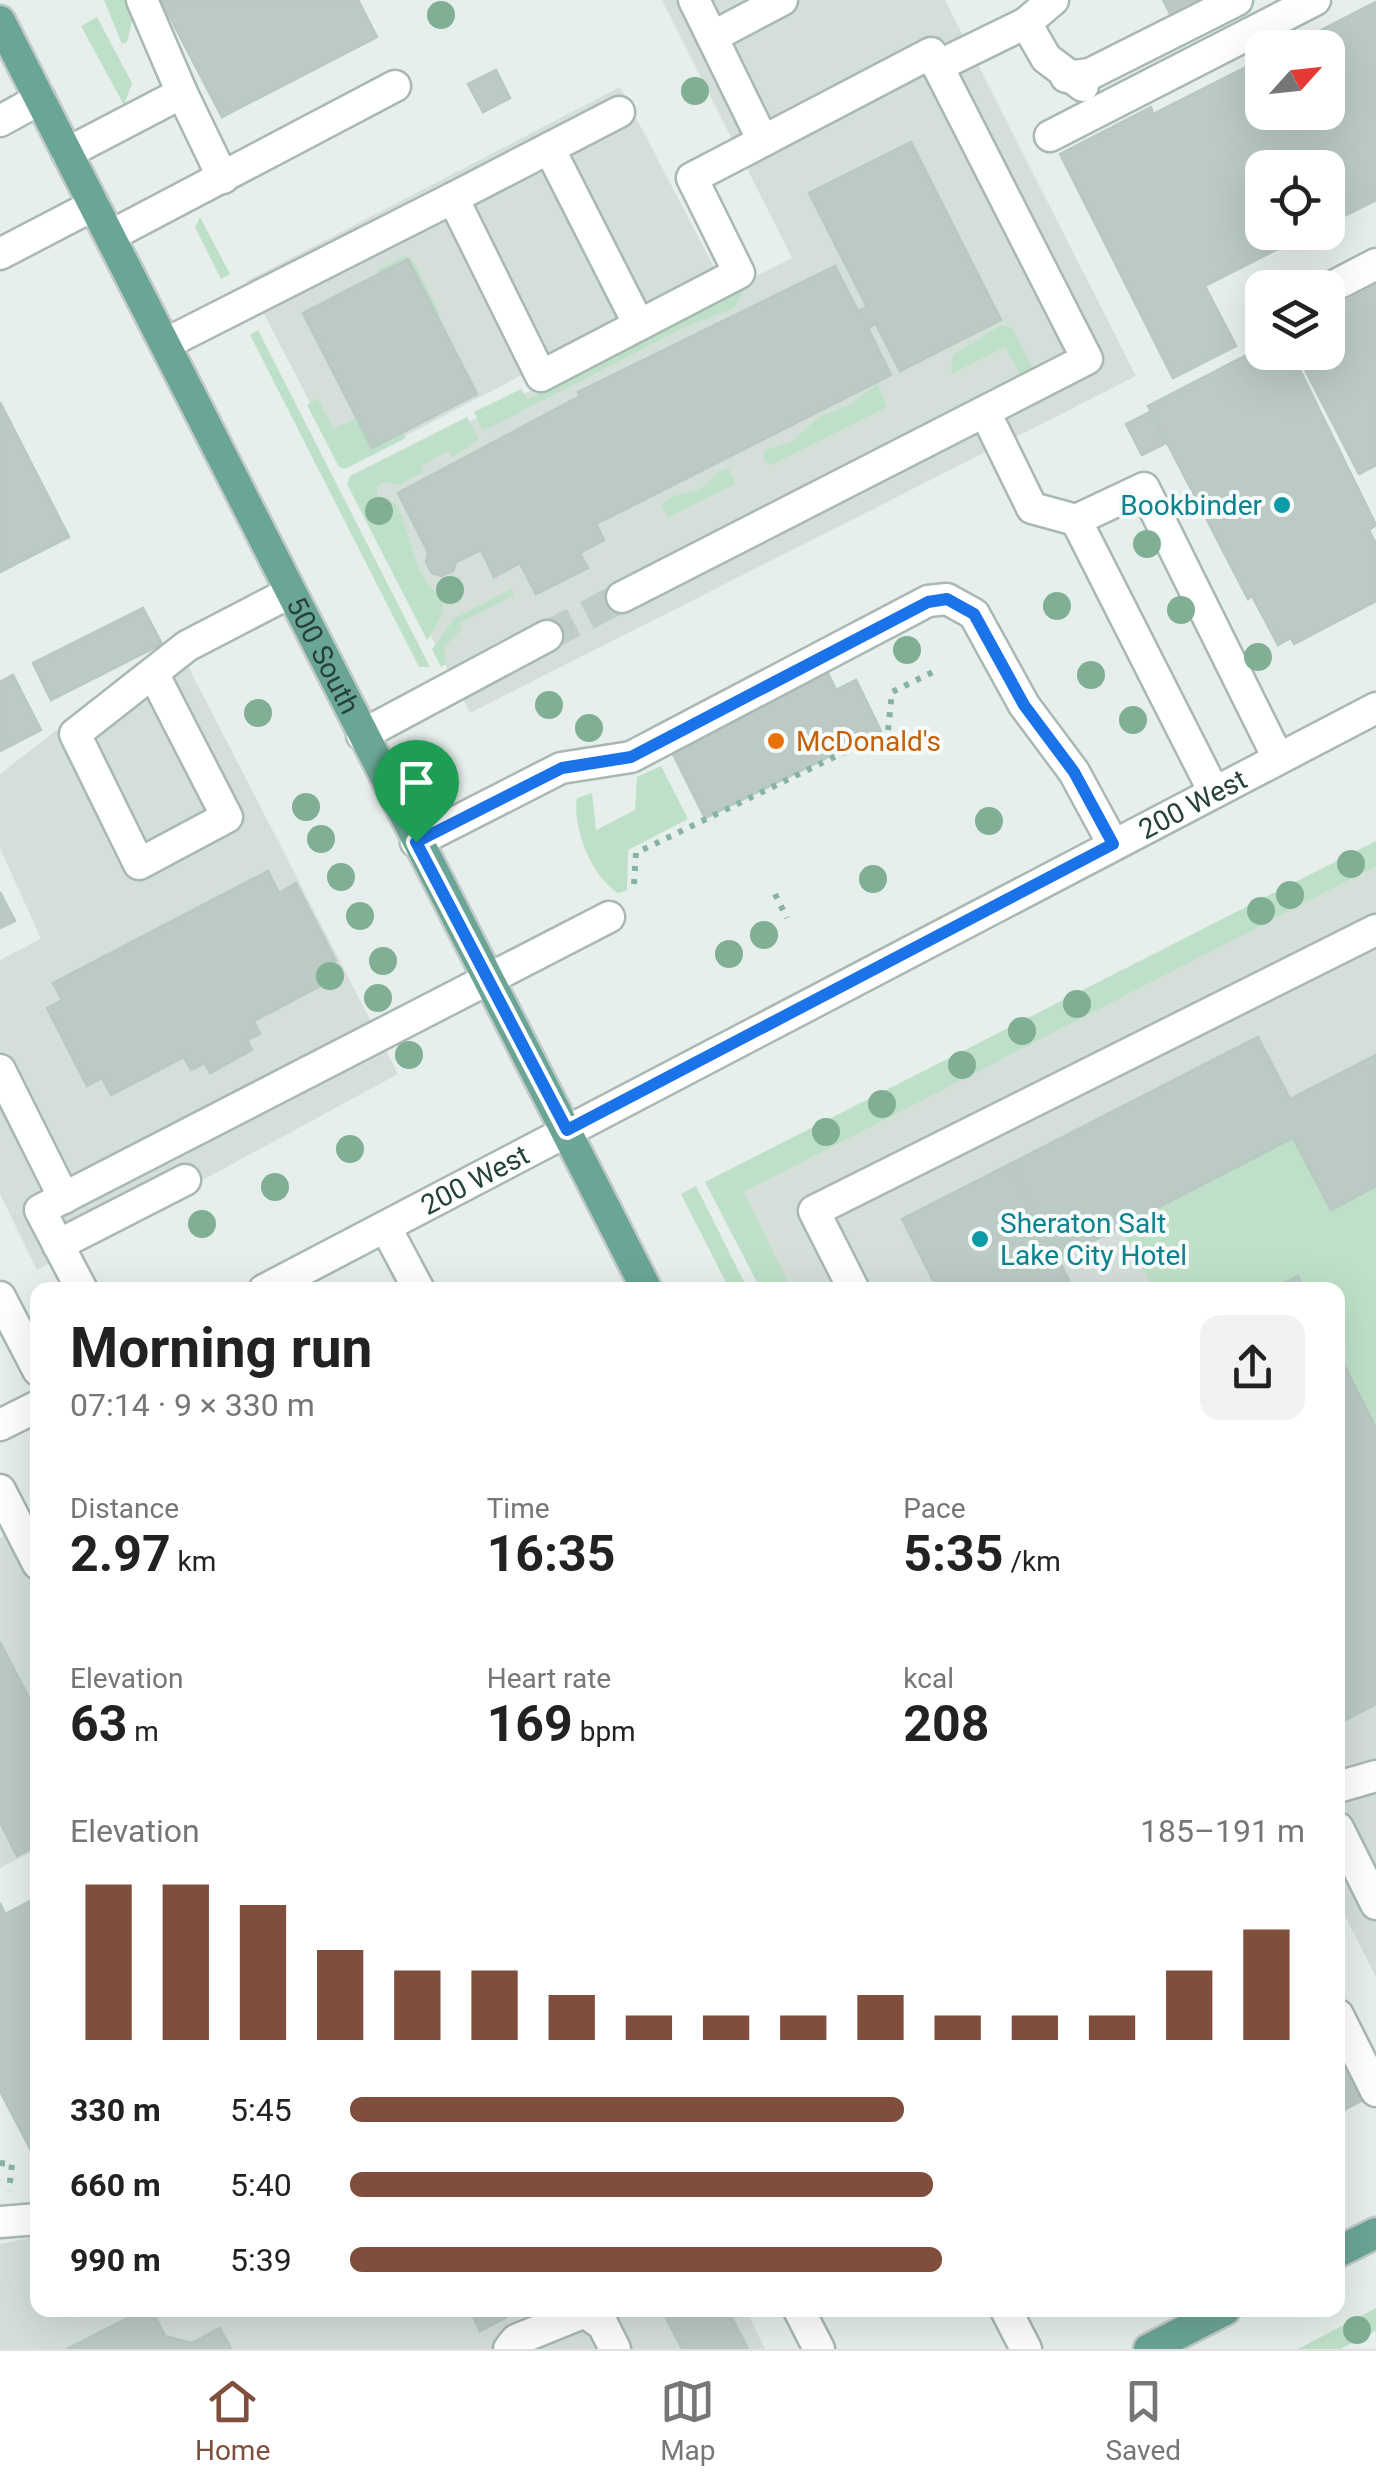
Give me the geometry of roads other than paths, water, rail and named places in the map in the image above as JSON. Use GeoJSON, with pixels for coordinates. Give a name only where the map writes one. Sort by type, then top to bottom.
{"type":"FeatureCollection","features":[{"type":"Feature","properties":{"kind":"main road","name":"500 South"},"geometry":{"type":"LineString","coordinates":[[0,21],[643,1282]]}},
{"type":"Feature","properties":{"kind":"main road"},"geometry":{"type":"LineString","coordinates":[[1345,2248],[1376,2233]]}},
{"type":"Feature","properties":{"kind":"main road"},"geometry":{"type":"LineString","coordinates":[[1149,2349],[1209,2317]]}},
{"type":"Feature","properties":{"kind":"street"},"geometry":{"type":"LineString","coordinates":[[142,0],[223,178]]}},
{"type":"Feature","properties":{"kind":"street"},"geometry":{"type":"LineString","coordinates":[[694,0],[763,141]]}},
{"type":"Feature","properties":{"kind":"street"},"geometry":{"type":"LineString","coordinates":[[712,37],[782,0]]}},
{"type":"Feature","properties":{"kind":"street"},"geometry":{"type":"LineString","coordinates":[[938,66],[1026,23],[1053,0]]}},
{"type":"Feature","properties":{"kind":"street"},"geometry":{"type":"LineString","coordinates":[[1066,77],[1090,74],[1117,62],[1237,0]]}},
{"type":"Feature","properties":{"kind":"street"},"geometry":{"type":"LineString","coordinates":[[1278,30],[1315,0]]}},
{"type":"Feature","properties":{"kind":"street"},"geometry":{"type":"LineString","coordinates":[[1026,23],[1046,58],[1066,77],[1115,103]]}},
{"type":"Feature","properties":{"kind":"street"},"geometry":{"type":"LineString","coordinates":[[1050,136],[1115,103],[1245,47]]}},
{"type":"Feature","properties":{"kind":"street"},"geometry":{"type":"LineString","coordinates":[[453,198],[541,376],[739,273],[692,178],[931,53],[1087,359],[622,597]]}},
{"type":"Feature","properties":{"kind":"street"},"geometry":{"type":"LineString","coordinates":[[110,236],[394,86]]}},
{"type":"Feature","properties":{"kind":"street"},"geometry":{"type":"LineString","coordinates":[[68,153],[182,93]]}},
{"type":"Feature","properties":{"kind":"street"},"geometry":{"type":"LineString","coordinates":[[0,121],[40,99]]}},
{"type":"Feature","properties":{"kind":"street"},"geometry":{"type":"LineString","coordinates":[[165,344],[619,112]]}},
{"type":"Feature","properties":{"kind":"street"},"geometry":{"type":"LineString","coordinates":[[549,148],[639,325]]}},
{"type":"Feature","properties":{"kind":"street"},"geometry":{"type":"LineString","coordinates":[[0,254],[94,205]]}},
{"type":"Feature","properties":{"kind":"street"},"geometry":{"type":"LineString","coordinates":[[1345,280],[1376,264]]}},
{"type":"Feature","properties":{"kind":"street"},"geometry":{"type":"LineString","coordinates":[[985,412],[1032,508],[1076,520],[1144,488],[1278,758]]}},
{"type":"Feature","properties":{"kind":"street"},"geometry":{"type":"LineString","coordinates":[[1076,520],[1214,792]]}},
{"type":"Feature","properties":{"kind":"street"},"geometry":{"type":"LineString","coordinates":[[154,675],[228,817],[139,864],[74,734],[187,646],[289,593]]}},
{"type":"Feature","properties":{"kind":"street"},"geometry":{"type":"LineString","coordinates":[[416,842],[562,768],[631,757],[928,602],[947,599],[974,614],[1024,705],[1074,772],[1113,844]]}},
{"type":"Feature","properties":{"kind":"street"},"geometry":{"type":"LineString","coordinates":[[362,735],[547,636]]}},
{"type":"Feature","properties":{"kind":"street","name":"200 West"},"geometry":{"type":"LineString","coordinates":[[280,1282],[1376,708]]}},
{"type":"Feature","properties":{"kind":"street"},"geometry":{"type":"LineString","coordinates":[[78,1282],[40,1210],[609,917]]}},
{"type":"Feature","properties":{"kind":"street"},"geometry":{"type":"LineString","coordinates":[[850,1282],[814,1211],[1376,930]]}},
{"type":"Feature","properties":{"kind":"street"},"geometry":{"type":"LineString","coordinates":[[0,1070],[64,1198]]}},
{"type":"Feature","properties":{"kind":"street"},"geometry":{"type":"LineString","coordinates":[[58,1244],[185,1180]]}},
{"type":"Feature","properties":{"kind":"street"},"geometry":{"type":"LineString","coordinates":[[386,1228],[415,1282]]}},
{"type":"Feature","properties":{"kind":"street"},"geometry":{"type":"LineString","coordinates":[[0,1297],[30,1355]]}},
{"type":"Feature","properties":{"kind":"street"},"geometry":{"type":"LineString","coordinates":[[0,1425],[30,1410]]}},
{"type":"Feature","properties":{"kind":"street"},"geometry":{"type":"LineString","coordinates":[[0,1490],[30,1548]]}},
{"type":"Feature","properties":{"kind":"street"},"geometry":{"type":"LineString","coordinates":[[1345,1785],[1376,1776]]}},
{"type":"Feature","properties":{"kind":"street"},"geometry":{"type":"LineString","coordinates":[[1345,1842],[1376,1904]]}},
{"type":"Feature","properties":{"kind":"street"},"geometry":{"type":"LineString","coordinates":[[1345,2029],[1376,2091]]}},
{"type":"Feature","properties":{"kind":"street"},"geometry":{"type":"LineString","coordinates":[[0,2222],[30,2207]]}},
{"type":"Feature","properties":{"kind":"street"},"geometry":{"type":"LineString","coordinates":[[509,2349],[516,2340],[563,2317]]}},
{"type":"Feature","properties":{"kind":"street"},"geometry":{"type":"LineString","coordinates":[[590,2317],[609,2337]]}},
{"type":"Feature","properties":{"kind":"street"},"geometry":{"type":"LineString","coordinates":[[803,2317],[819,2349]]}},
{"type":"Feature","properties":{"kind":"street"},"geometry":{"type":"LineString","coordinates":[[1010,2317],[1026,2349]]}},
{"type":"Feature","properties":{"kind":"tunnel"},"geometry":{"type":"LineString","coordinates":[[547,636],[622,597]]}},
{"type":"Feature","properties":{"kind":"place","name":"Bookbinder"},"geometry":{"type":"Point","coordinates":[1282,505]}},
{"type":"Feature","properties":{"kind":"place","name":"McDonald's"},"geometry":{"type":"Point","coordinates":[776,741]}},
{"type":"Feature","properties":{"kind":"place","name":"Sheraton Salt Lake City Hotel"},"geometry":{"type":"Point","coordinates":[980,1239]}}]}
